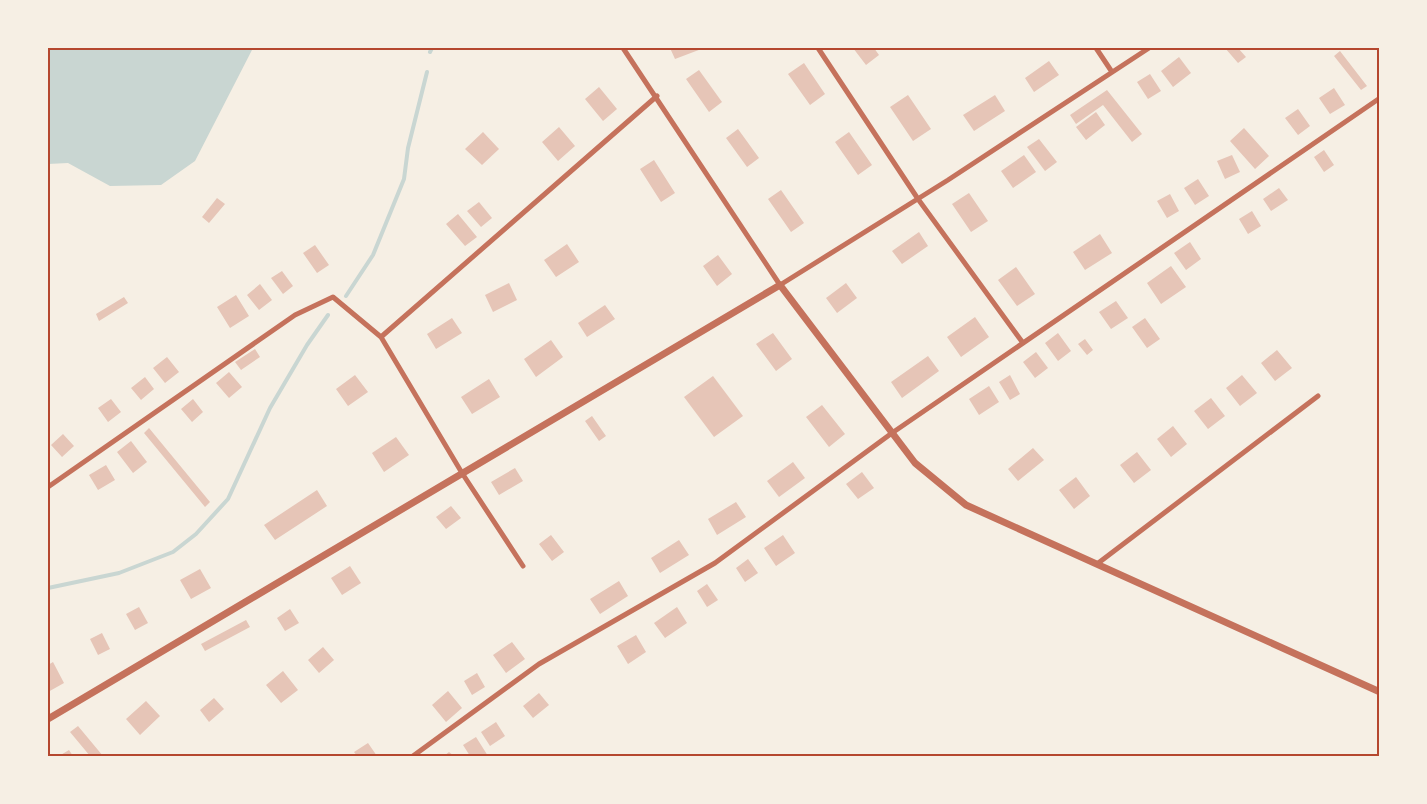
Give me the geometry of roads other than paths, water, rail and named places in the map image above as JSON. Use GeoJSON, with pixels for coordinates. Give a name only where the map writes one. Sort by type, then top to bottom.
{"type":"FeatureCollection","features":[{"type":"Feature","properties":{"kind":"street"},"geometry":{"type":"LineString","coordinates":[[623,48],[657,96],[780,285],[915,463],[966,505],[1380,692]]}},
{"type":"Feature","properties":{"kind":"street"},"geometry":{"type":"LineString","coordinates":[[818,48],[918,199],[1023,343]]}},
{"type":"Feature","properties":{"kind":"street"},"geometry":{"type":"LineString","coordinates":[[1096,48],[1112,72]]}},
{"type":"Feature","properties":{"kind":"street"},"geometry":{"type":"LineString","coordinates":[[48,719],[780,285],[918,199],[1149,48]]}},
{"type":"Feature","properties":{"kind":"street"},"geometry":{"type":"LineString","coordinates":[[381,337],[657,96]]}},
{"type":"Feature","properties":{"kind":"street"},"geometry":{"type":"LineString","coordinates":[[413,756],[540,664],[714,563],[892,433],[1380,98]]}},
{"type":"Feature","properties":{"kind":"street"},"geometry":{"type":"LineString","coordinates":[[48,487],[295,315],[333,297],[381,337],[462,473],[523,566]]}},
{"type":"Feature","properties":{"kind":"street"},"geometry":{"type":"LineString","coordinates":[[1097,564],[1318,396]]}},
{"type":"Feature","properties":{"kind":"waterway"},"geometry":{"type":"LineString","coordinates":[[430,52],[432,48]]}},
{"type":"Feature","properties":{"kind":"waterway"},"geometry":{"type":"LineString","coordinates":[[346,296],[373,255],[404,179],[408,148],[427,72]]}},
{"type":"Feature","properties":{"kind":"waterway"},"geometry":{"type":"LineString","coordinates":[[48,588],[119,573],[173,552],[196,534],[228,499],[270,408],[307,345],[328,315]]}}]}
